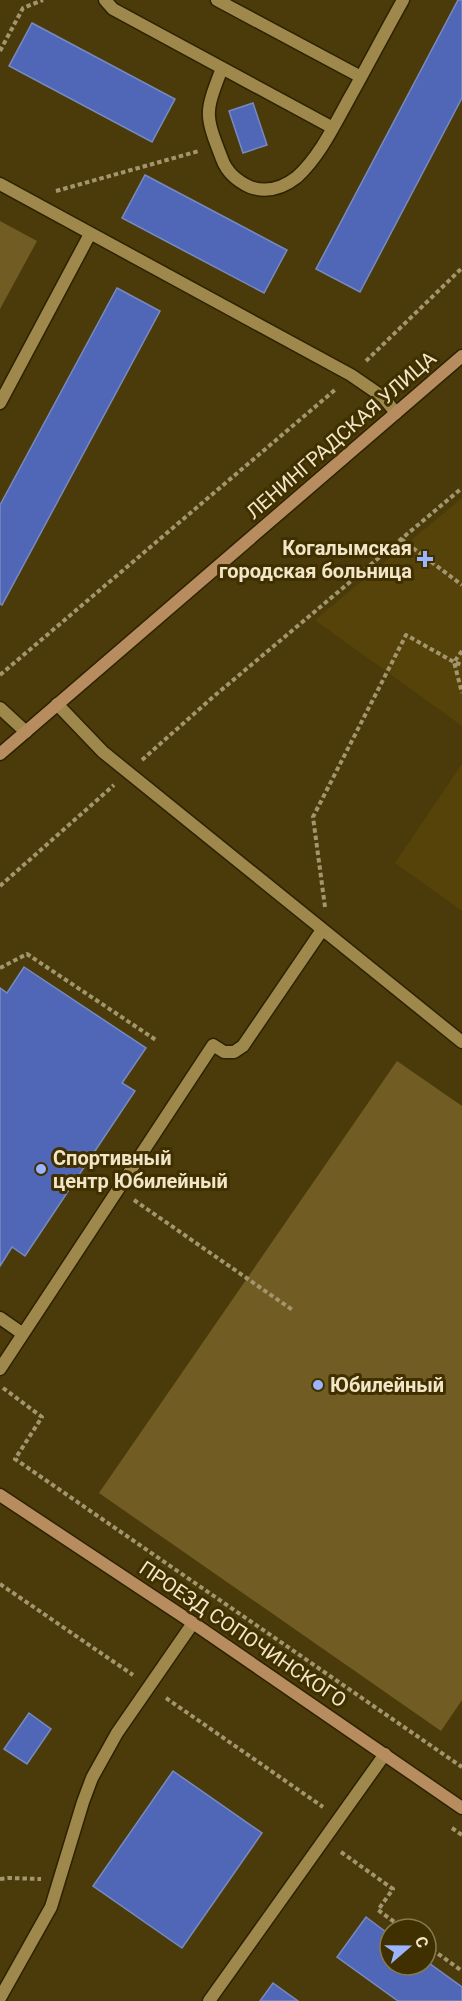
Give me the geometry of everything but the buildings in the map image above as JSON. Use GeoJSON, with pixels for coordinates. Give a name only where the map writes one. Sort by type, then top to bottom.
{"type":"FeatureCollection","features":[{"type":"Feature","properties":{"kind":"street","name":"ЛЕНИНГРАДСКАЯ УЛИЦА"},"geometry":{"type":"LineString","coordinates":[[0,754],[462,356]]}},
{"type":"Feature","properties":{"kind":"street","name":"ПРОЕЗД СОПОЧИНСКОГО"},"geometry":{"type":"LineString","coordinates":[[0,1495],[193,1623],[462,1808]]}},
{"type":"Feature","properties":{"kind":"lane"},"geometry":{"type":"LineString","coordinates":[[105,0],[113,9],[333,128]]}},
{"type":"Feature","properties":{"kind":"lane"},"geometry":{"type":"LineString","coordinates":[[217,0],[361,77]]}},
{"type":"Feature","properties":{"kind":"lane"},"geometry":{"type":"LineString","coordinates":[[222,68],[208,105],[208,122],[226,169],[240,182],[267,191],[284,186],[297,176],[314,157],[333,128],[403,0]]}},
{"type":"Feature","properties":{"kind":"lane"},"geometry":{"type":"LineString","coordinates":[[0,184],[351,375],[383,398],[396,413]]}},
{"type":"Feature","properties":{"kind":"lane"},"geometry":{"type":"LineString","coordinates":[[0,404],[90,234]]}},
{"type":"Feature","properties":{"kind":"lane"},"geometry":{"type":"LineString","coordinates":[[57,704],[87,737],[128,772],[462,1042]]}},
{"type":"Feature","properties":{"kind":"lane"},"geometry":{"type":"LineString","coordinates":[[0,708],[26,732]]}},
{"type":"Feature","properties":{"kind":"lane"},"geometry":{"type":"LineString","coordinates":[[0,1369],[213,1045],[224,1052],[234,1052],[243,1046],[317,926]]}},
{"type":"Feature","properties":{"kind":"lane"},"geometry":{"type":"LineString","coordinates":[[0,1318],[23,1334]]}},
{"type":"Feature","properties":{"kind":"lane"},"geometry":{"type":"LineString","coordinates":[[0,1998],[41,1929],[51,1907],[92,1778],[117,1734],[193,1623]]}},
{"type":"Feature","properties":{"kind":"lane"},"geometry":{"type":"LineString","coordinates":[[209,2001],[385,1754]]}},
{"type":"Feature","properties":{"kind":"path"},"geometry":{"type":"LineString","coordinates":[[0,51],[23,8],[43,0]]}},
{"type":"Feature","properties":{"kind":"path"},"geometry":{"type":"LineString","coordinates":[[43,208],[54,191],[217,147]]}},
{"type":"Feature","properties":{"kind":"path"},"geometry":{"type":"LineString","coordinates":[[0,675],[351,375],[462,268]]}},
{"type":"Feature","properties":{"kind":"path"},"geometry":{"type":"LineString","coordinates":[[0,886],[213,697],[462,488]]}},
{"type":"Feature","properties":{"kind":"path"},"geometry":{"type":"LineString","coordinates":[[401,539],[462,585]]}},
{"type":"Feature","properties":{"kind":"path"},"geometry":{"type":"LineString","coordinates":[[317,926],[326,906],[313,817],[406,635],[454,663],[462,665]]}},
{"type":"Feature","properties":{"kind":"path"},"geometry":{"type":"LineString","coordinates":[[462,651],[454,663],[462,693]]}},
{"type":"Feature","properties":{"kind":"path"},"geometry":{"type":"LineString","coordinates":[[0,968],[27,954],[156,1040]]}},
{"type":"Feature","properties":{"kind":"path"},"geometry":{"type":"LineString","coordinates":[[118,1189],[294,1311]]}},
{"type":"Feature","properties":{"kind":"path"},"geometry":{"type":"LineString","coordinates":[[0,1386],[42,1417],[15,1459],[462,1767]]}},
{"type":"Feature","properties":{"kind":"path"},"geometry":{"type":"LineString","coordinates":[[0,1584],[340,1819]]}},
{"type":"Feature","properties":{"kind":"path"},"geometry":{"type":"LineString","coordinates":[[324,1840],[393,1889],[378,1910],[388,1917]]}},
{"type":"Feature","properties":{"kind":"path"},"geometry":{"type":"LineString","coordinates":[[0,1879],[34,1878],[59,1882]]}},
{"type":"Feature","properties":{"kind":"path"},"geometry":{"type":"LineString","coordinates":[[438,1954],[462,1971]]}},
{"type":"Feature","properties":{"kind":"shaded area"},"geometry":{"type":"Polygon","coordinates":[[[0,221],[37,241],[0,309],[0,221]]]}},
{"type":"Feature","properties":{"kind":"shaded area","name":"Когалымская городская больница"},"geometry":{"type":"Polygon","coordinates":[[[462,498],[462,726],[315,620],[462,498]]]}},
{"type":"Feature","properties":{"kind":"shaded area"},"geometry":{"type":"Polygon","coordinates":[[[462,764],[462,911],[395,863],[462,764]]]}},
{"type":"Feature","properties":{"kind":"shaded area","name":"Юбилейный"},"geometry":{"type":"Polygon","coordinates":[[[397,1061],[462,1106],[462,1700],[441,1731],[99,1493],[397,1061]]]}},
{"type":"Feature","properties":{"kind":"place","name":"Когалымская городская больница"},"geometry":{"type":"Point","coordinates":[425,559]}},
{"type":"Feature","properties":{"kind":"place","name":"Спортивный центр Юбилейный"},"geometry":{"type":"Point","coordinates":[41,1169]}},
{"type":"Feature","properties":{"kind":"place","name":"Юбилейный"},"geometry":{"type":"Point","coordinates":[318,1385]}}]}
